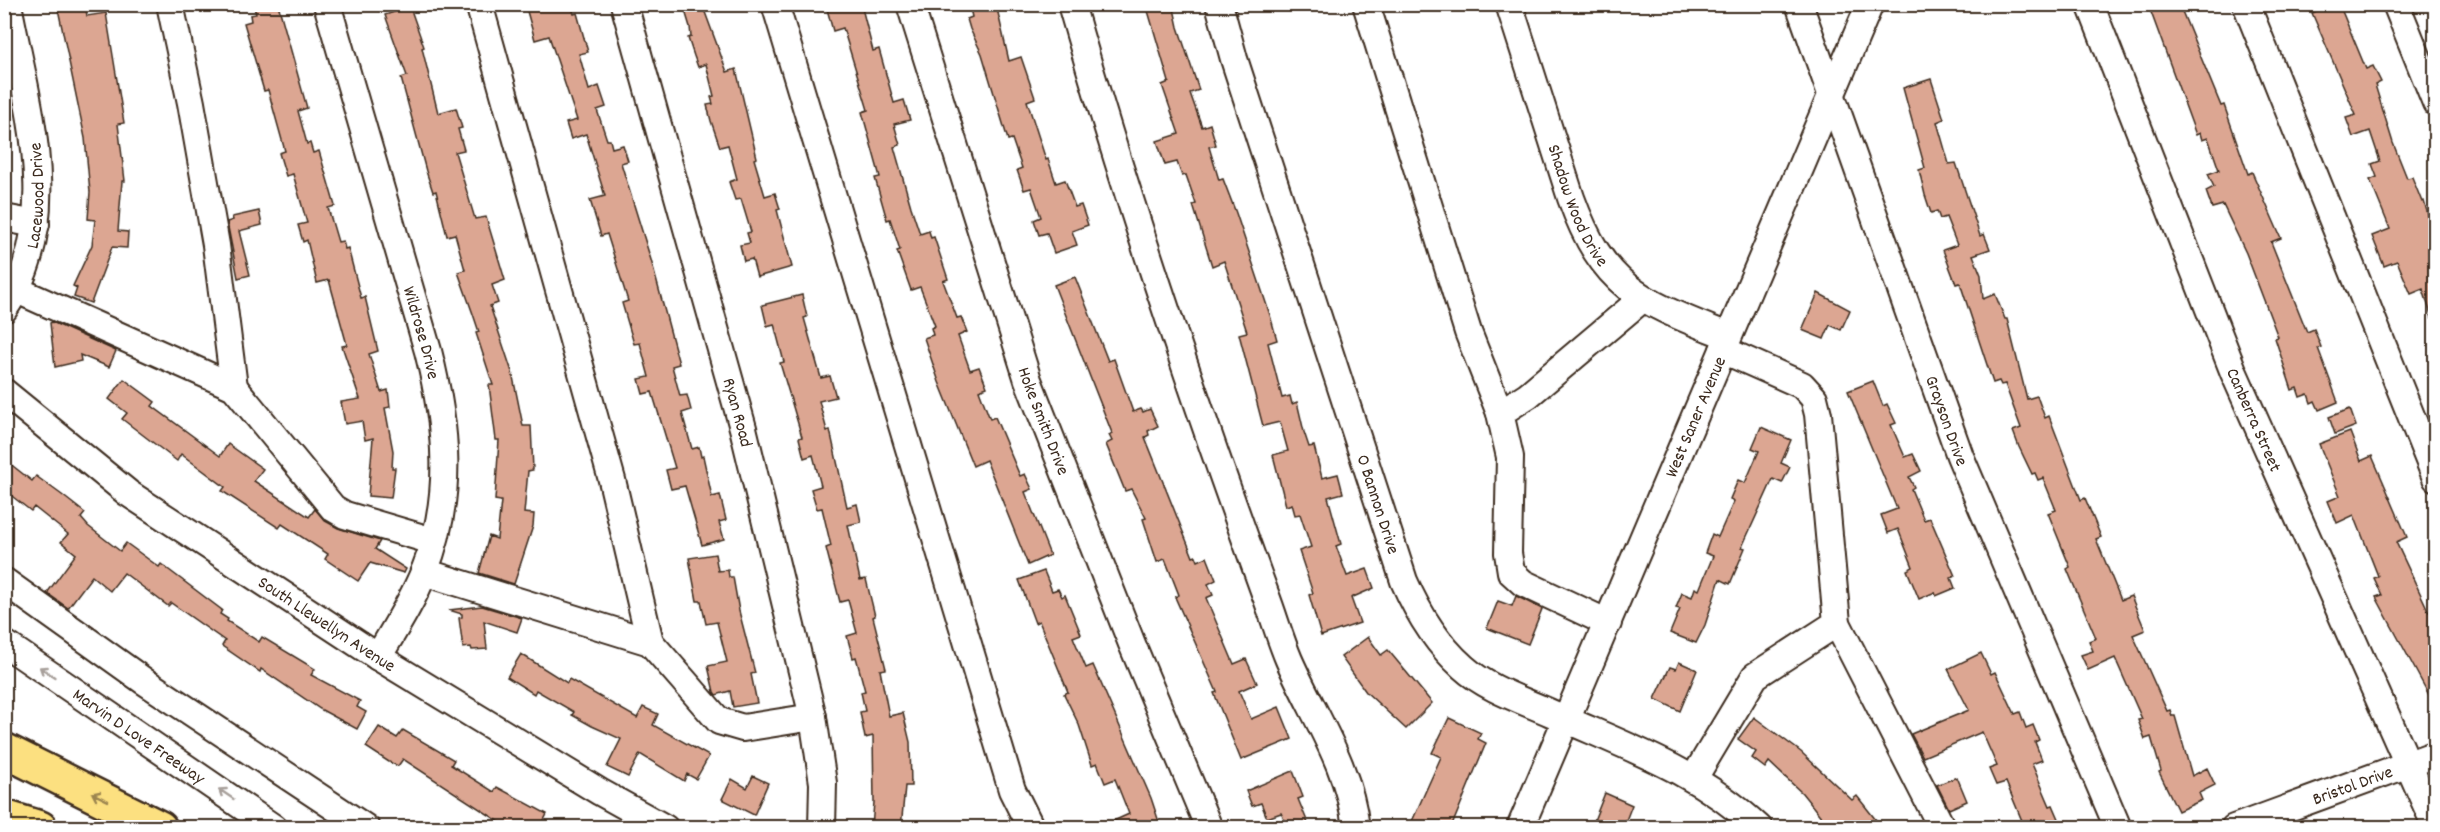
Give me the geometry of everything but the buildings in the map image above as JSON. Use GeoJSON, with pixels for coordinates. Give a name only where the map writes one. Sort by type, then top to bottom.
{"type":"FeatureCollection","features":[{"type":"Feature","properties":{"kind":"highway"},"geometry":{"type":"LineString","coordinates":[[4,750],[160,828]]}},
{"type":"Feature","properties":{"kind":"highway"},"geometry":{"type":"LineString","coordinates":[[4,817],[40,828]]}},
{"type":"Feature","properties":{"kind":"street","name":"Lacewood Drive"},"geometry":{"type":"LineString","coordinates":[[8,4],[35,154],[39,194],[36,224],[11,299]]}},
{"type":"Feature","properties":{"kind":"street"},"geometry":{"type":"LineString","coordinates":[[170,4],[191,103],[216,245],[234,387]]}},
{"type":"Feature","properties":{"kind":"street","name":"Wildrose Drive"},"geometry":{"type":"LineString","coordinates":[[327,4],[439,394],[445,439],[445,484],[424,572],[378,657]]}},
{"type":"Feature","properties":{"kind":"street"},"geometry":{"type":"LineString","coordinates":[[478,4],[612,480],[650,642],[719,721],[742,728],[813,717]]}},
{"type":"Feature","properties":{"kind":"street","name":"Ryan Road"},"geometry":{"type":"LineString","coordinates":[[624,4],[743,428],[813,717],[823,783],[822,828]]}},
{"type":"Feature","properties":{"kind":"street"},"geometry":{"type":"LineString","coordinates":[[775,4],[1012,790],[1031,828]]}},
{"type":"Feature","properties":{"kind":"street","name":"Hoke Smith Drive"},"geometry":{"type":"LineString","coordinates":[[910,4],[1028,380],[1132,644],[1209,828]]}},
{"type":"Feature","properties":{"kind":"street"},"geometry":{"type":"LineString","coordinates":[[1071,4],[1115,157],[1216,460],[1289,660],[1344,771],[1353,798],[1356,828]]}},
{"type":"Feature","properties":{"kind":"street","name":"O Bannon Drive"},"geometry":{"type":"LineString","coordinates":[[1219,4],[1234,59],[1404,581],[1416,610],[1437,639],[1464,668],[1496,689],[1659,759],[1694,778],[1734,805],[1759,828]]}},
{"type":"Feature","properties":{"kind":"street"},"geometry":{"type":"LineString","coordinates":[[1366,4],[1468,332],[1500,414],[1510,457],[1508,553],[1511,572],[1523,583],[1608,623]]}},
{"type":"Feature","properties":{"kind":"street","name":"Shadow Wood Drive"},"geometry":{"type":"LineString","coordinates":[[1509,4],[1583,230],[1598,257],[1620,283],[1642,299],[1802,385],[1814,398],[1818,414],[1837,622]]}},
{"type":"Feature","properties":{"kind":"street","name":"Grayson Drive"},"geometry":{"type":"LineString","coordinates":[[1799,4],[1830,98],[1960,456],[2118,828]]}},
{"type":"Feature","properties":{"kind":"street","name":"West Saner Avenue"},"geometry":{"type":"LineString","coordinates":[[1520,828],[1870,4]]}},
{"type":"Feature","properties":{"kind":"street","name":"Canberra Street"},"geometry":{"type":"LineString","coordinates":[[2090,4],[2234,373],[2436,827]]}},
{"type":"Feature","properties":{"kind":"street"},"geometry":{"type":"LineString","coordinates":[[2246,4],[2436,478]]}},
{"type":"Feature","properties":{"kind":"street"},"geometry":{"type":"LineString","coordinates":[[2396,4],[2436,103]]}},
{"type":"Feature","properties":{"kind":"street"},"geometry":{"type":"LineString","coordinates":[[4,218],[36,224]]}},
{"type":"Feature","properties":{"kind":"street"},"geometry":{"type":"LineString","coordinates":[[11,299],[234,387],[333,508],[345,515],[433,541]]}},
{"type":"Feature","properties":{"kind":"street"},"geometry":{"type":"LineString","coordinates":[[1500,414],[1528,395],[1642,299]]}},
{"type":"Feature","properties":{"kind":"street","name":"South Llewellyn Avenue"},"geometry":{"type":"LineString","coordinates":[[4,392],[128,493],[378,657],[600,792],[665,828]]}},
{"type":"Feature","properties":{"kind":"street"},"geometry":{"type":"LineString","coordinates":[[424,572],[650,642]]}},
{"type":"Feature","properties":{"kind":"street"},"geometry":{"type":"LineString","coordinates":[[4,581],[144,681],[366,828]]}},
{"type":"Feature","properties":{"kind":"street"},"geometry":{"type":"LineString","coordinates":[[1694,778],[1755,676],[1837,622],[1942,828]]}},
{"type":"Feature","properties":{"kind":"street","name":"Marvin D Love Freeway"},"geometry":{"type":"LineString","coordinates":[[4,643],[274,828]]}},
{"type":"Feature","properties":{"kind":"street","name":"Bristol Drive"},"geometry":{"type":"LineString","coordinates":[[2234,828],[2436,754]]}}]}
